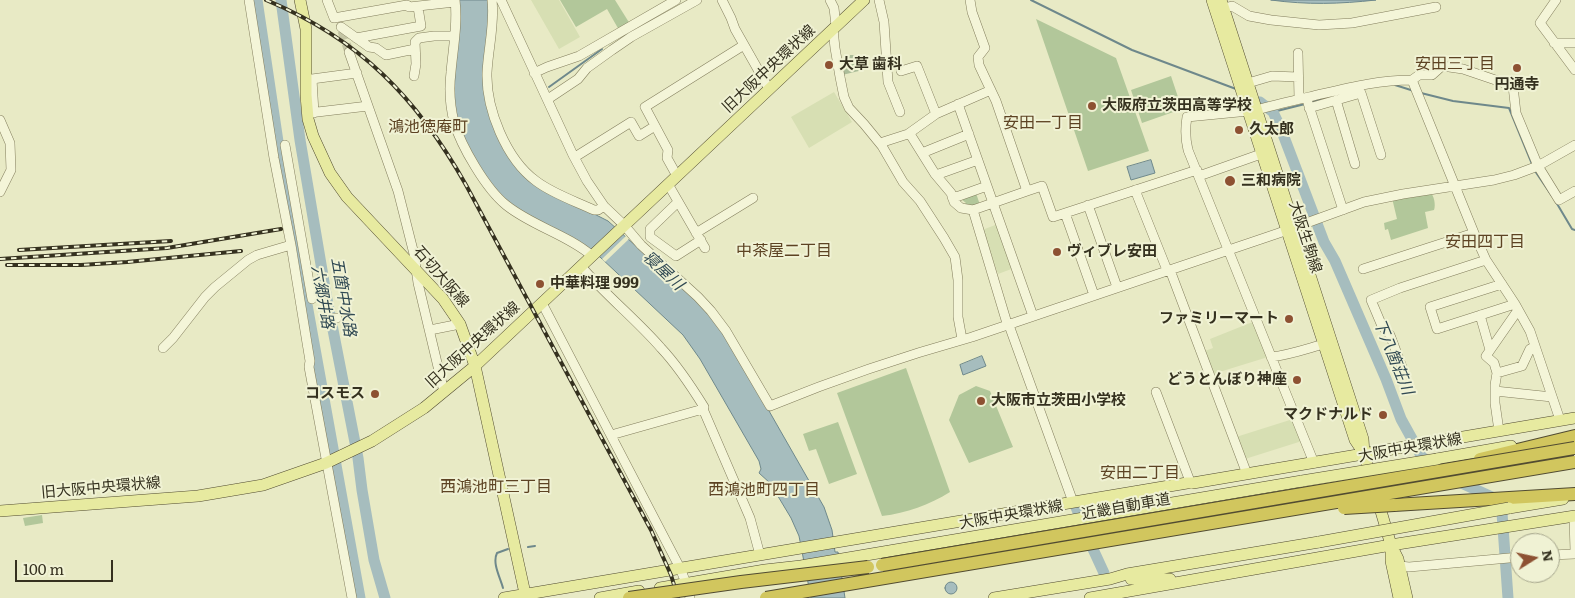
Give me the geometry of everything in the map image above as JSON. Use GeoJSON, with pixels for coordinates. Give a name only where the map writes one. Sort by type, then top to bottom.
{"type":"FeatureCollection","features":[{"type":"Feature","properties":{"kind":"highway"},"geometry":{"type":"LineString","coordinates":[[1446,470],[1482,458],[1575,436]]}},
{"type":"Feature","properties":{"kind":"highway","name":"近畿自動車道"},"geometry":{"type":"LineString","coordinates":[[683,598],[1575,448]]}},
{"type":"Feature","properties":{"kind":"highway","name":"近畿自動車道"},"geometry":{"type":"LineString","coordinates":[[766,598],[1575,462]]}},
{"type":"Feature","properties":{"kind":"highway"},"geometry":{"type":"LineString","coordinates":[[1163,531],[1202,528],[1345,508],[1575,495]]}},
{"type":"Feature","properties":{"kind":"highway"},"geometry":{"type":"LineString","coordinates":[[629,598],[868,567]]}},
{"type":"Feature","properties":{"kind":"main road","name":"石切大阪線"},"geometry":{"type":"LineString","coordinates":[[300,0],[306,28],[306,87],[311,113],[311,131],[316,146],[337,184],[359,211],[443,299],[460,324],[474,366],[526,596]]}},
{"type":"Feature","properties":{"kind":"main road","name":"旧大阪中央環状線"},"geometry":{"type":"LineString","coordinates":[[0,511],[198,496],[263,485],[332,460],[356,449],[424,408],[474,366],[864,0]]}},
{"type":"Feature","properties":{"kind":"main road","name":"大阪生駒線"},"geometry":{"type":"LineString","coordinates":[[1212,0],[1255,108],[1324,344],[1355,440],[1364,454]]}},
{"type":"Feature","properties":{"kind":"main road","name":"大阪生駒線"},"geometry":{"type":"LineString","coordinates":[[1222,4],[1246,84]]}},
{"type":"Feature","properties":{"kind":"main road","name":"大阪生駒線"},"geometry":{"type":"LineString","coordinates":[[1255,108],[1261,154],[1291,228],[1363,439],[1364,454],[1391,546],[1398,559],[1407,598]]}},
{"type":"Feature","properties":{"kind":"main road"},"geometry":{"type":"LineString","coordinates":[[504,598],[526,596],[680,568],[1187,483],[1191,484],[1575,418]]}},
{"type":"Feature","properties":{"kind":"main road","name":"大阪中央環状線"},"geometry":{"type":"LineString","coordinates":[[600,598],[1575,436]]}},
{"type":"Feature","properties":{"kind":"main road"},"geometry":{"type":"LineString","coordinates":[[924,527],[976,531],[1038,525],[1064,517],[1101,510],[1142,496],[1188,487],[1191,484]]}},
{"type":"Feature","properties":{"kind":"main road"},"geometry":{"type":"LineString","coordinates":[[994,598],[1319,542],[1575,495]]}},
{"type":"Feature","properties":{"kind":"main road"},"geometry":{"type":"LineString","coordinates":[[1090,598],[1574,516]]}},
{"type":"Feature","properties":{"kind":"main road","name":"大阪生駒線"},"geometry":{"type":"LineString","coordinates":[[1391,546],[1390,561],[1399,598]]}},
{"type":"Feature","properties":{"kind":"main road"},"geometry":{"type":"LineString","coordinates":[[1110,579],[1201,579]]}},
{"type":"Feature","properties":{"kind":"main road"},"geometry":{"type":"LineString","coordinates":[[1009,598],[1021,594]]}},
{"type":"Feature","properties":{"kind":"street"},"geometry":{"type":"LineString","coordinates":[[249,0],[274,158],[312,299]]}},
{"type":"Feature","properties":{"kind":"street"},"geometry":{"type":"LineString","coordinates":[[327,0],[334,18],[369,47],[376,48],[386,55],[415,49]]}},
{"type":"Feature","properties":{"kind":"street"},"geometry":{"type":"LineString","coordinates":[[333,0],[341,25]]}},
{"type":"Feature","properties":{"kind":"street"},"geometry":{"type":"LineString","coordinates":[[492,0],[493,14],[487,85],[491,111],[502,136],[521,167],[535,181],[594,210],[604,206]]}},
{"type":"Feature","properties":{"kind":"street"},"geometry":{"type":"LineString","coordinates":[[501,0],[587,182],[622,227],[712,312],[726,331],[770,406],[863,372],[1376,199],[1514,175],[1535,167],[1575,145]]}},
{"type":"Feature","properties":{"kind":"street"},"geometry":{"type":"LineString","coordinates":[[548,99],[578,79],[587,68],[612,50],[695,0]]}},
{"type":"Feature","properties":{"kind":"street"},"geometry":{"type":"LineString","coordinates":[[722,0],[744,45],[769,89]]}},
{"type":"Feature","properties":{"kind":"street"},"geometry":{"type":"LineString","coordinates":[[830,0],[834,8],[835,48],[843,92],[847,103],[852,113],[862,121],[880,143],[903,182],[920,201],[955,257],[958,280],[958,317],[962,339]]}},
{"type":"Feature","properties":{"kind":"street"},"geometry":{"type":"LineString","coordinates":[[879,0],[884,22],[888,82],[900,112]]}},
{"type":"Feature","properties":{"kind":"street"},"geometry":{"type":"LineString","coordinates":[[970,0],[972,12],[985,48],[978,57],[978,63],[991,90],[1028,191]]}},
{"type":"Feature","properties":{"kind":"street"},"geometry":{"type":"LineString","coordinates":[[1556,0],[1540,23],[1575,70]]}},
{"type":"Feature","properties":{"kind":"street"},"geometry":{"type":"LineString","coordinates":[[341,25],[407,3],[409,7],[418,7],[455,1],[456,12],[450,74],[453,116],[459,134],[478,170],[496,196],[517,214],[580,246],[592,255]]}},
{"type":"Feature","properties":{"kind":"street"},"geometry":{"type":"LineString","coordinates":[[534,73],[578,56],[670,1]]}},
{"type":"Feature","properties":{"kind":"street"},"geometry":{"type":"LineString","coordinates":[[1222,4],[1232,6],[1249,16],[1319,25],[1352,23],[1436,7]]}},
{"type":"Feature","properties":{"kind":"street"},"geometry":{"type":"LineString","coordinates":[[356,38],[421,26],[418,7]]}},
{"type":"Feature","properties":{"kind":"street"},"geometry":{"type":"LineString","coordinates":[[414,76],[416,64],[415,42],[419,38],[454,36]]}},
{"type":"Feature","properties":{"kind":"street"},"geometry":{"type":"LineString","coordinates":[[606,40],[612,50]]}},
{"type":"Feature","properties":{"kind":"street"},"geometry":{"type":"LineString","coordinates":[[1554,43],[1575,43]]}},
{"type":"Feature","properties":{"kind":"street"},"geometry":{"type":"LineString","coordinates":[[677,176],[667,158],[668,150],[645,107],[744,45]]}},
{"type":"Feature","properties":{"kind":"street"},"geometry":{"type":"LineString","coordinates":[[349,52],[398,191],[414,254],[418,283],[444,392]]}},
{"type":"Feature","properties":{"kind":"street"},"geometry":{"type":"LineString","coordinates":[[1298,53],[1298,77],[1343,210]]}},
{"type":"Feature","properties":{"kind":"street"},"geometry":{"type":"LineString","coordinates":[[901,71],[917,66],[936,114]]}},
{"type":"Feature","properties":{"kind":"street"},"geometry":{"type":"LineString","coordinates":[[1414,84],[1419,76],[1432,75],[1442,66],[1463,69],[1513,86],[1516,113],[1535,167],[1559,200],[1575,191]]}},
{"type":"Feature","properties":{"kind":"street"},"geometry":{"type":"LineString","coordinates":[[356,73],[312,79],[311,113],[368,106]]}},
{"type":"Feature","properties":{"kind":"street"},"geometry":{"type":"LineString","coordinates":[[1246,84],[1272,76],[1298,77]]}},
{"type":"Feature","properties":{"kind":"street"},"geometry":{"type":"LineString","coordinates":[[1306,102],[1354,86],[1390,80],[1414,84]]}},
{"type":"Feature","properties":{"kind":"street"},"geometry":{"type":"LineString","coordinates":[[1414,84],[1486,260],[1530,331],[1560,420]]}},
{"type":"Feature","properties":{"kind":"street"},"geometry":{"type":"LineString","coordinates":[[880,143],[910,134],[936,114],[991,90]]}},
{"type":"Feature","properties":{"kind":"street"},"geometry":{"type":"LineString","coordinates":[[1314,463],[1198,173],[1186,139],[1187,117],[1274,105],[1336,100],[1361,93],[1381,155]]}},
{"type":"Feature","properties":{"kind":"street"},"geometry":{"type":"LineString","coordinates":[[1336,100],[1355,164]]}},
{"type":"Feature","properties":{"kind":"street"},"geometry":{"type":"LineString","coordinates":[[958,104],[1033,316]]}},
{"type":"Feature","properties":{"kind":"street"},"geometry":{"type":"LineString","coordinates":[[0,120],[10,143],[11,170],[0,192]]}},
{"type":"Feature","properties":{"kind":"street"},"geometry":{"type":"LineString","coordinates":[[575,157],[631,122],[639,136],[655,126]]}},
{"type":"Feature","properties":{"kind":"street"},"geometry":{"type":"LineString","coordinates":[[910,134],[936,175],[951,193],[954,202],[961,208],[972,210],[1042,186],[1053,217],[1135,190],[1261,154]]}},
{"type":"Feature","properties":{"kind":"street"},"geometry":{"type":"LineString","coordinates":[[922,153],[969,134]]}},
{"type":"Feature","properties":{"kind":"street"},"geometry":{"type":"LineString","coordinates":[[285,145],[293,223],[291,245],[308,322],[309,367],[332,460],[352,598]]}},
{"type":"Feature","properties":{"kind":"street"},"geometry":{"type":"LineString","coordinates":[[0,148],[10,155]]}},
{"type":"Feature","properties":{"kind":"street"},"geometry":{"type":"LineString","coordinates":[[936,175],[978,160]]}},
{"type":"Feature","properties":{"kind":"street"},"geometry":{"type":"LineString","coordinates":[[668,184],[701,240]]}},
{"type":"Feature","properties":{"kind":"street"},"geometry":{"type":"LineString","coordinates":[[952,197],[958,197],[987,186]]}},
{"type":"Feature","properties":{"kind":"street"},"geometry":{"type":"LineString","coordinates":[[1135,190],[1247,474]]}},
{"type":"Feature","properties":{"kind":"street"},"geometry":{"type":"LineString","coordinates":[[678,202],[650,229],[650,237],[676,256],[701,240],[752,198]]}},
{"type":"Feature","properties":{"kind":"street"},"geometry":{"type":"LineString","coordinates":[[1088,205],[1117,287]]}},
{"type":"Feature","properties":{"kind":"street"},"geometry":{"type":"LineString","coordinates":[[972,210],[1008,324],[1073,502]]}},
{"type":"Feature","properties":{"kind":"street"},"geometry":{"type":"LineString","coordinates":[[1064,214],[1094,295]]}},
{"type":"Feature","properties":{"kind":"street"},"geometry":{"type":"LineString","coordinates":[[1363,269],[1474,233]]}},
{"type":"Feature","properties":{"kind":"street"},"geometry":{"type":"LineString","coordinates":[[163,348],[210,292],[248,260],[257,254],[291,245]]}},
{"type":"Feature","properties":{"kind":"street"},"geometry":{"type":"LineString","coordinates":[[1402,367],[1390,335],[1382,326],[1371,300],[1400,288],[1486,260]]}},
{"type":"Feature","properties":{"kind":"street"},"geometry":{"type":"LineString","coordinates":[[580,266],[661,348],[680,371],[704,407],[703,409],[750,518],[760,555]]}},
{"type":"Feature","properties":{"kind":"street"},"geometry":{"type":"LineString","coordinates":[[1502,284],[1430,307],[1437,330],[1480,315],[1516,307]]}},
{"type":"Feature","properties":{"kind":"street"},"geometry":{"type":"LineString","coordinates":[[542,303],[680,568],[690,598]]}},
{"type":"Feature","properties":{"kind":"street"},"geometry":{"type":"LineString","coordinates":[[1499,430],[1495,392],[1497,373],[1494,363],[1486,356],[1516,307]]}},
{"type":"Feature","properties":{"kind":"street"},"geometry":{"type":"LineString","coordinates":[[1480,315],[1490,350]]}},
{"type":"Feature","properties":{"kind":"street"},"geometry":{"type":"LineString","coordinates":[[430,330],[460,324]]}},
{"type":"Feature","properties":{"kind":"street"},"geometry":{"type":"LineString","coordinates":[[1271,357],[1290,355],[1298,350],[1324,344]]}},
{"type":"Feature","properties":{"kind":"street"},"geometry":{"type":"LineString","coordinates":[[1497,373],[1522,366],[1530,349],[1535,346]]}},
{"type":"Feature","properties":{"kind":"street"},"geometry":{"type":"LineString","coordinates":[[1156,392],[1191,484]]}},
{"type":"Feature","properties":{"kind":"street"},"geometry":{"type":"LineString","coordinates":[[1495,392],[1552,397]]}},
{"type":"Feature","properties":{"kind":"street"},"geometry":{"type":"LineString","coordinates":[[611,434],[703,409]]}},
{"type":"Feature","properties":{"kind":"street"},"geometry":{"type":"LineString","coordinates":[[1560,554],[1575,553],[1574,516]]}},
{"type":"Feature","properties":{"kind":"street"},"geometry":{"type":"LineString","coordinates":[[1400,566],[1409,568],[1510,558]]}},
{"type":"Feature","properties":{"kind":"green space"},"geometry":{"type":"Polygon","coordinates":[[[531,0],[559,0],[580,37],[559,49],[531,0]]]}},
{"type":"Feature","properties":{"kind":"green space"},"geometry":{"type":"Polygon","coordinates":[[[560,0],[615,0],[630,24],[619,30],[607,9],[576,27],[560,0]]]}},
{"type":"Feature","properties":{"kind":"green space"},"geometry":{"type":"Polygon","coordinates":[[[1036,19],[1116,58],[1149,151],[1088,171],[1036,19]]]}},
{"type":"Feature","properties":{"kind":"green space"},"geometry":{"type":"Polygon","coordinates":[[[850,55],[862,55],[863,70],[842,75],[841,60],[849,58],[850,55]]]}},
{"type":"Feature","properties":{"kind":"green space"},"geometry":{"type":"Polygon","coordinates":[[[1171,76],[1182,109],[1142,123],[1131,90],[1171,76]]]}},
{"type":"Feature","properties":{"kind":"green space"},"geometry":{"type":"Polygon","coordinates":[[[834,92],[852,122],[809,148],[791,117],[834,92]]]}},
{"type":"Feature","properties":{"kind":"green space"},"geometry":{"type":"Polygon","coordinates":[[[1430,192],[1434,198],[1435,206],[1434,210],[1425,212],[1428,228],[1391,240],[1388,229],[1385,230],[1384,223],[1397,219],[1392,198],[1430,192]]]}},
{"type":"Feature","properties":{"kind":"green space"},"geometry":{"type":"Polygon","coordinates":[[[976,193],[980,205],[962,207],[966,203],[961,199],[976,193]]]}},
{"type":"Feature","properties":{"kind":"green space"},"geometry":{"type":"Polygon","coordinates":[[[998,224],[1014,268],[998,274],[982,230],[998,224]]]}},
{"type":"Feature","properties":{"kind":"green space"},"geometry":{"type":"Polygon","coordinates":[[[1255,321],[1268,357],[1213,374],[1205,351],[1213,348],[1210,339],[1255,321]]]}},
{"type":"Feature","properties":{"kind":"green space"},"geometry":{"type":"Polygon","coordinates":[[[906,368],[950,492],[918,508],[882,516],[837,393],[906,368]]]}},
{"type":"Feature","properties":{"kind":"green space"},"geometry":{"type":"Polygon","coordinates":[[[976,386],[990,391],[1013,447],[969,463],[949,420],[959,395],[976,386]]]}},
{"type":"Feature","properties":{"kind":"green space"},"geometry":{"type":"Polygon","coordinates":[[[1293,419],[1302,441],[1245,459],[1236,437],[1293,419]]]}},
{"type":"Feature","properties":{"kind":"green space"},"geometry":{"type":"Polygon","coordinates":[[[838,422],[857,474],[829,484],[816,449],[809,451],[803,434],[838,422]]]}},
{"type":"Feature","properties":{"kind":"green space"},"geometry":{"type":"Polygon","coordinates":[[[42,515],[43,523],[25,526],[23,518],[42,515]]]}},
{"type":"Feature","properties":{"kind":"water","name":"寝屋川"},"geometry":{"type":"Polygon","coordinates":[[[457,0],[490,1],[484,74],[505,146],[553,193],[608,221],[712,317],[741,362],[824,507],[832,530],[835,552],[838,552],[845,598],[811,598],[799,536],[791,518],[770,483],[759,473],[761,469],[759,461],[700,359],[683,335],[600,257],[508,205],[479,169],[458,126],[454,106],[457,0]]]}},
{"type":"Feature","properties":{"kind":"water"},"geometry":{"type":"Polygon","coordinates":[[[1271,0],[1376,0],[1298,3],[1271,0]]]}},
{"type":"Feature","properties":{"kind":"water"},"geometry":{"type":"Polygon","coordinates":[[[1151,160],[1155,173],[1131,180],[1127,167],[1151,160]]]}},
{"type":"Feature","properties":{"kind":"water"},"geometry":{"type":"Polygon","coordinates":[[[982,356],[986,366],[963,375],[960,365],[982,356]]]}},
{"type":"Feature","properties":{"kind":"water"},"geometry":{"type":"Polygon","coordinates":[[[949,582],[953,582],[957,588],[953,594],[949,594],[945,590],[945,586],[949,582]]]}},
{"type":"Feature","properties":{"kind":"pier"},"geometry":{"type":"Polygon","coordinates":[[[627,235],[630,238],[605,262],[602,259],[627,235]]]}},
{"type":"Feature","properties":{"kind":"waterway","name":"六郷井路"},"geometry":{"type":"LineString","coordinates":[[257,0],[280,155],[360,598]]}},
{"type":"Feature","properties":{"kind":"waterway","name":"五箇中水路"},"geometry":{"type":"LineString","coordinates":[[281,0],[300,140],[326,294],[358,458],[374,560],[385,598]]}},
{"type":"Feature","properties":{"kind":"waterway"},"geometry":{"type":"LineString","coordinates":[[1031,0],[1132,50],[1236,89]]}},
{"type":"Feature","properties":{"kind":"waterway"},"geometry":{"type":"LineString","coordinates":[[549,87],[602,49]]}},
{"type":"Feature","properties":{"kind":"waterway"},"geometry":{"type":"LineString","coordinates":[[1395,85],[1414,91]]}},
{"type":"Feature","properties":{"kind":"waterway"},"geometry":{"type":"LineString","coordinates":[[1421,93],[1453,101],[1509,108],[1532,164]]}},
{"type":"Feature","properties":{"kind":"waterway"},"geometry":{"type":"LineString","coordinates":[[1312,102],[1336,95]]}},
{"type":"Feature","properties":{"kind":"waterway","name":"下八箇荘川"},"geometry":{"type":"LineString","coordinates":[[1260,102],[1273,112],[1281,129],[1324,242],[1335,261],[1386,379],[1401,419],[1422,457],[1444,475],[1494,498],[1502,513],[1508,598]]}},
{"type":"Feature","properties":{"kind":"waterway"},"geometry":{"type":"LineString","coordinates":[[1273,112],[1305,104]]}},
{"type":"Feature","properties":{"kind":"waterway"},"geometry":{"type":"LineString","coordinates":[[1535,171],[1552,196]]}},
{"type":"Feature","properties":{"kind":"waterway"},"geometry":{"type":"LineString","coordinates":[[1556,202],[1572,229],[1575,230]]}},
{"type":"Feature","properties":{"kind":"waterway"},"geometry":{"type":"LineString","coordinates":[[1075,505],[1078,512]]}},
{"type":"Feature","properties":{"kind":"waterway"},"geometry":{"type":"LineString","coordinates":[[1081,523],[1104,573]]}},
{"type":"Feature","properties":{"kind":"waterway"},"geometry":{"type":"LineString","coordinates":[[528,547],[535,546]]}},
{"type":"Feature","properties":{"kind":"waterway"},"geometry":{"type":"LineString","coordinates":[[503,588],[495,561],[497,553],[508,549]]}},
{"type":"Feature","properties":{"kind":"tunnel"},"geometry":{"type":"LineString","coordinates":[[342,31],[349,52]]}},
{"type":"Feature","properties":{"kind":"railway"},"geometry":{"type":"LineString","coordinates":[[266,0],[330,33],[383,74],[427,125],[447,154],[466,185],[651,530],[671,575],[678,598]]}},
{"type":"Feature","properties":{"kind":"railway"},"geometry":{"type":"LineString","coordinates":[[0,259],[167,248],[281,229]]}},
{"type":"Feature","properties":{"kind":"railway"},"geometry":{"type":"LineString","coordinates":[[19,250],[171,241]]}},
{"type":"Feature","properties":{"kind":"railway"},"geometry":{"type":"LineString","coordinates":[[7,265],[81,265],[241,251]]}},
{"type":"Feature","properties":{"kind":"place","name":"大草 歯科"},"geometry":{"type":"Point","coordinates":[829,65]}},
{"type":"Feature","properties":{"kind":"place","name":"円通寺"},"geometry":{"type":"Point","coordinates":[1517,68]}},
{"type":"Feature","properties":{"kind":"place","name":"大阪府立茨田高等学校"},"geometry":{"type":"Point","coordinates":[1092,106]}},
{"type":"Feature","properties":{"kind":"place","name":"久太郎"},"geometry":{"type":"Point","coordinates":[1239,130]}},
{"type":"Feature","properties":{"kind":"place","name":"三和病院"},"geometry":{"type":"Point","coordinates":[1230,181]}},
{"type":"Feature","properties":{"kind":"place","name":"ヴィブレ安田"},"geometry":{"type":"Point","coordinates":[1057,252]}},
{"type":"Feature","properties":{"kind":"place","name":"中華料理 999"},"geometry":{"type":"Point","coordinates":[540,284]}},
{"type":"Feature","properties":{"kind":"place","name":"ファミリーマート"},"geometry":{"type":"Point","coordinates":[1289,319]}},
{"type":"Feature","properties":{"kind":"place","name":"どうとんぼり神座"},"geometry":{"type":"Point","coordinates":[1297,380]}},
{"type":"Feature","properties":{"kind":"place","name":"コスモス"},"geometry":{"type":"Point","coordinates":[375,394]}},
{"type":"Feature","properties":{"kind":"place","name":"大阪市立茨田小学校"},"geometry":{"type":"Point","coordinates":[981,401]}},
{"type":"Feature","properties":{"kind":"place","name":"マクドナルド"},"geometry":{"type":"Point","coordinates":[1383,415]}},
{"type":"Feature","properties":{"kind":"district","name":"安田三丁目"},"geometry":{"type":"Point","coordinates":[1455,64]}},
{"type":"Feature","properties":{"kind":"district","name":"安田一丁目"},"geometry":{"type":"Point","coordinates":[1043,123]}},
{"type":"Feature","properties":{"kind":"district","name":"鴻池徳庵町"},"geometry":{"type":"Point","coordinates":[428,127]}},
{"type":"Feature","properties":{"kind":"district","name":"安田四丁目"},"geometry":{"type":"Point","coordinates":[1485,242]}},
{"type":"Feature","properties":{"kind":"district","name":"中茶屋二丁目"},"geometry":{"type":"Point","coordinates":[784,251]}},
{"type":"Feature","properties":{"kind":"district","name":"安田二丁目"},"geometry":{"type":"Point","coordinates":[1140,473]}},
{"type":"Feature","properties":{"kind":"district","name":"西鴻池町三丁目"},"geometry":{"type":"Point","coordinates":[496,487]}},
{"type":"Feature","properties":{"kind":"district","name":"西鴻池町四丁目"},"geometry":{"type":"Point","coordinates":[764,490]}}]}
